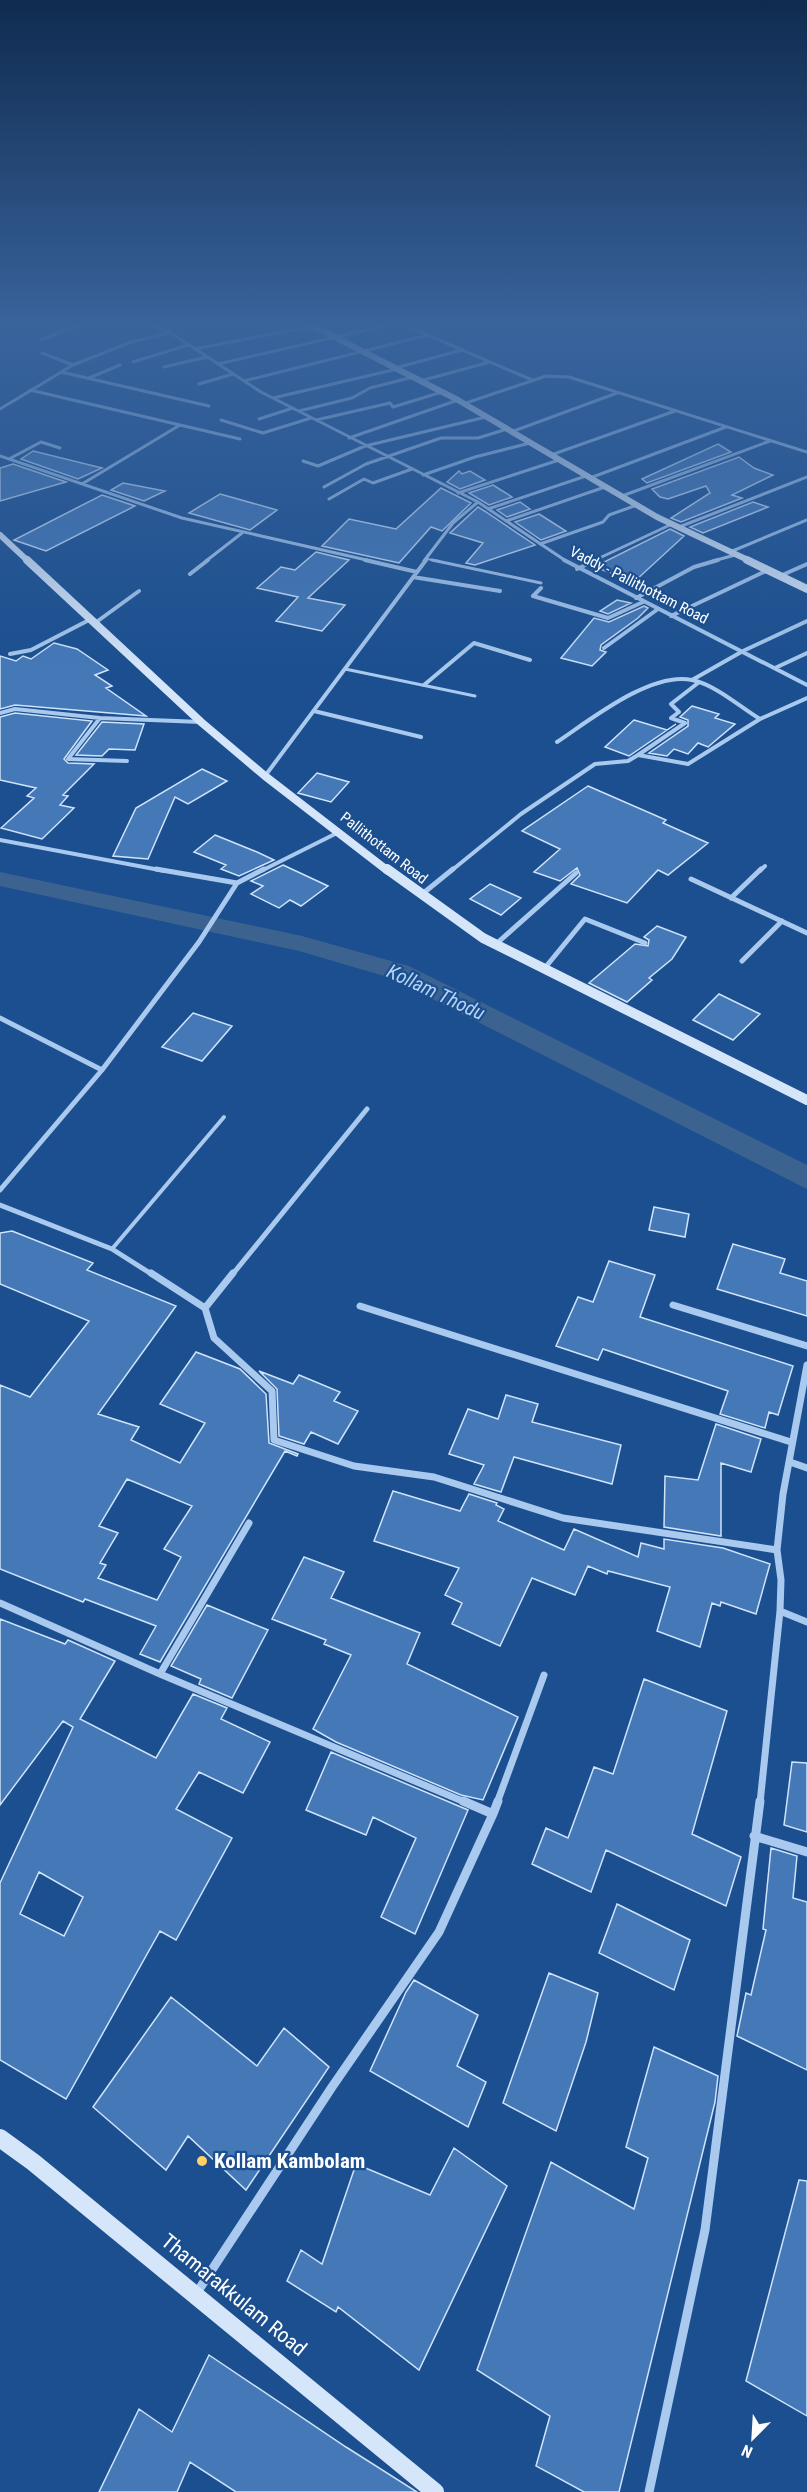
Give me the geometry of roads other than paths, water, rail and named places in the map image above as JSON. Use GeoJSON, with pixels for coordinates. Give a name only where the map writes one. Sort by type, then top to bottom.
{"type":"FeatureCollection","features":[{"type":"Feature","properties":{"kind":"street"},"geometry":{"type":"LineString","coordinates":[[82,483],[155,440]]}},
{"type":"Feature","properties":{"kind":"street","name":"Vaddy - Pallithottam Road"},"geometry":{"type":"LineString","coordinates":[[354,440],[478,502],[577,569],[743,651],[807,686]]}},
{"type":"Feature","properties":{"kind":"street"},"geometry":{"type":"LineString","coordinates":[[303,461],[318,466],[366,446],[390,440]]}},
{"type":"Feature","properties":{"kind":"street"},"geometry":{"type":"LineString","coordinates":[[324,487],[366,464],[435,440]]}},
{"type":"Feature","properties":{"kind":"street"},"geometry":{"type":"LineString","coordinates":[[526,440],[675,526],[807,589]]}},
{"type":"Feature","properties":{"kind":"street"},"geometry":{"type":"LineString","coordinates":[[551,455],[592,440]]}},
{"type":"Feature","properties":{"kind":"street"},"geometry":{"type":"LineString","coordinates":[[488,509],[588,477],[689,440]]}},
{"type":"Feature","properties":{"kind":"street"},"geometry":{"type":"LineString","coordinates":[[622,496],[770,441],[807,452]]}},
{"type":"Feature","properties":{"kind":"street"},"geometry":{"type":"LineString","coordinates":[[9,459],[41,442],[60,448]]}},
{"type":"Feature","properties":{"kind":"street"},"geometry":{"type":"LineString","coordinates":[[423,475],[475,457],[531,443]]}},
{"type":"Feature","properties":{"kind":"street"},"geometry":{"type":"LineString","coordinates":[[0,456],[182,518],[417,572]]}},
{"type":"Feature","properties":{"kind":"street"},"geometry":{"type":"LineString","coordinates":[[458,493],[559,460]]}},
{"type":"Feature","properties":{"kind":"street"},"geometry":{"type":"LineString","coordinates":[[329,499],[364,479],[373,483],[412,469]]}},
{"type":"Feature","properties":{"kind":"street"},"geometry":{"type":"LineString","coordinates":[[577,569],[675,526],[807,477]]}},
{"type":"Feature","properties":{"kind":"street"},"geometry":{"type":"LineString","coordinates":[[506,521],[605,487]]}},
{"type":"Feature","properties":{"kind":"street"},"geometry":{"type":"LineString","coordinates":[[265,776],[453,523],[478,502]]}},
{"type":"Feature","properties":{"kind":"street"},"geometry":{"type":"LineString","coordinates":[[540,544],[603,522],[609,515],[637,505]]}},
{"type":"Feature","properties":{"kind":"street"},"geometry":{"type":"LineString","coordinates":[[636,598],[694,567],[733,553],[807,520]]}},
{"type":"Feature","properties":{"kind":"street"},"geometry":{"type":"LineString","coordinates":[[190,574],[242,533]]}},
{"type":"Feature","properties":{"kind":"street","name":"Pallithottam Road"},"geometry":{"type":"LineString","coordinates":[[0,535],[201,722],[265,776],[420,895],[495,945],[807,1100]]}},
{"type":"Feature","properties":{"kind":"street"},"geometry":{"type":"LineString","coordinates":[[780,576],[807,564]]}},
{"type":"Feature","properties":{"kind":"street"},"geometry":{"type":"LineString","coordinates":[[671,616],[768,570]]}},
{"type":"Feature","properties":{"kind":"street"},"geometry":{"type":"LineString","coordinates":[[413,577],[500,591]]}},
{"type":"Feature","properties":{"kind":"street"},"geometry":{"type":"LineString","coordinates":[[541,585],[533,596],[608,618],[643,602]]}},
{"type":"Feature","properties":{"kind":"street"},"geometry":{"type":"LineString","coordinates":[[10,654],[31,650],[93,621],[139,591]]}},
{"type":"Feature","properties":{"kind":"street"},"geometry":{"type":"LineString","coordinates":[[604,648],[658,609]]}},
{"type":"Feature","properties":{"kind":"street"},"geometry":{"type":"LineString","coordinates":[[557,742],[617,702],[659,682],[692,680],[743,651],[807,621]]}},
{"type":"Feature","properties":{"kind":"street"},"geometry":{"type":"LineString","coordinates":[[424,685],[474,644],[530,660]]}},
{"type":"Feature","properties":{"kind":"street"},"geometry":{"type":"LineString","coordinates":[[775,668],[807,653]]}},
{"type":"Feature","properties":{"kind":"street"},"geometry":{"type":"LineString","coordinates":[[692,680],[760,719]]}},
{"type":"Feature","properties":{"kind":"street"},"geometry":{"type":"LineString","coordinates":[[420,895],[521,814],[595,764],[628,761],[685,723],[671,718],[680,712],[671,704],[698,683]]}},
{"type":"Feature","properties":{"kind":"street"},"geometry":{"type":"LineString","coordinates":[[638,755],[688,764],[760,719],[807,699]]}},
{"type":"Feature","properties":{"kind":"street"},"geometry":{"type":"LineString","coordinates":[[0,713],[15,709],[100,718],[201,722]]}},
{"type":"Feature","properties":{"kind":"street"},"geometry":{"type":"LineString","coordinates":[[314,711],[421,737]]}},
{"type":"Feature","properties":{"kind":"street"},"geometry":{"type":"LineString","coordinates":[[100,718],[68,759],[127,761]]}},
{"type":"Feature","properties":{"kind":"street"},"geometry":{"type":"LineString","coordinates":[[0,1190],[102,1070],[199,942],[228,893],[237,883],[340,832]]}},
{"type":"Feature","properties":{"kind":"street"},"geometry":{"type":"LineString","coordinates":[[0,840],[71,855],[237,883]]}},
{"type":"Feature","properties":{"kind":"street"},"geometry":{"type":"LineString","coordinates":[[731,898],[765,866]]}},
{"type":"Feature","properties":{"kind":"street"},"geometry":{"type":"LineString","coordinates":[[495,945],[576,873]]}},
{"type":"Feature","properties":{"kind":"street"},"geometry":{"type":"LineString","coordinates":[[691,879],[807,933]]}},
{"type":"Feature","properties":{"kind":"street"},"geometry":{"type":"LineString","coordinates":[[544,969],[585,919],[645,943]]}},
{"type":"Feature","properties":{"kind":"street"},"geometry":{"type":"LineString","coordinates":[[742,961],[782,921]]}},
{"type":"Feature","properties":{"kind":"street"},"geometry":{"type":"LineString","coordinates":[[0,1018],[102,1070]]}},
{"type":"Feature","properties":{"kind":"street"},"geometry":{"type":"LineString","coordinates":[[205,1308],[367,1109]]}},
{"type":"Feature","properties":{"kind":"street"},"geometry":{"type":"LineString","coordinates":[[0,1205],[112,1249],[205,1308],[214,1338],[272,1391],[274,1410],[269,1428],[274,1440],[354,1466],[434,1477],[563,1518],[777,1550]]}},
{"type":"Feature","properties":{"kind":"street"},"geometry":{"type":"LineString","coordinates":[[673,1305],[807,1346]]}},
{"type":"Feature","properties":{"kind":"street"},"geometry":{"type":"LineString","coordinates":[[360,1306],[791,1442]]}},
{"type":"Feature","properties":{"kind":"street"},"geometry":{"type":"LineString","coordinates":[[649,2492],[705,2230],[770,1726],[780,1611],[781,1580],[777,1550],[783,1494],[806,1371]]}},
{"type":"Feature","properties":{"kind":"street"},"geometry":{"type":"LineString","coordinates":[[790,1462],[807,1468]]}},
{"type":"Feature","properties":{"kind":"street"},"geometry":{"type":"LineString","coordinates":[[160,1674],[249,1523]]}},
{"type":"Feature","properties":{"kind":"street"},"geometry":{"type":"LineString","coordinates":[[0,1603],[160,1674],[493,1814]]}},
{"type":"Feature","properties":{"kind":"street"},"geometry":{"type":"LineString","coordinates":[[780,1611],[807,1622]]}},
{"type":"Feature","properties":{"kind":"street"},"geometry":{"type":"LineString","coordinates":[[195,2295],[332,2087],[439,1932],[493,1814],[544,1675]]}},
{"type":"Feature","properties":{"kind":"street"},"geometry":{"type":"LineString","coordinates":[[754,1836],[807,1852]]}},
{"type":"Feature","properties":{"kind":"street","name":"Thamarakkulam Road"},"geometry":{"type":"LineString","coordinates":[[0,2138],[435,2492]]}},
{"type":"Feature","properties":{"kind":"lane"},"geometry":{"type":"LineString","coordinates":[[427,559],[541,585]]}},
{"type":"Feature","properties":{"kind":"lane"},"geometry":{"type":"LineString","coordinates":[[345,669],[475,696]]}},
{"type":"Feature","properties":{"kind":"lane"},"geometry":{"type":"LineString","coordinates":[[112,1249],[224,1117]]}},
{"type":"Feature","properties":{"kind":"waterway","name":"Kollam Thodu"},"geometry":{"type":"LineString","coordinates":[[0,879],[302,944],[400,972],[807,1178]]}},
{"type":"Feature","properties":{"kind":"place","name":"Kollam Kambolam"},"geometry":{"type":"Point","coordinates":[202,2161]}}]}
